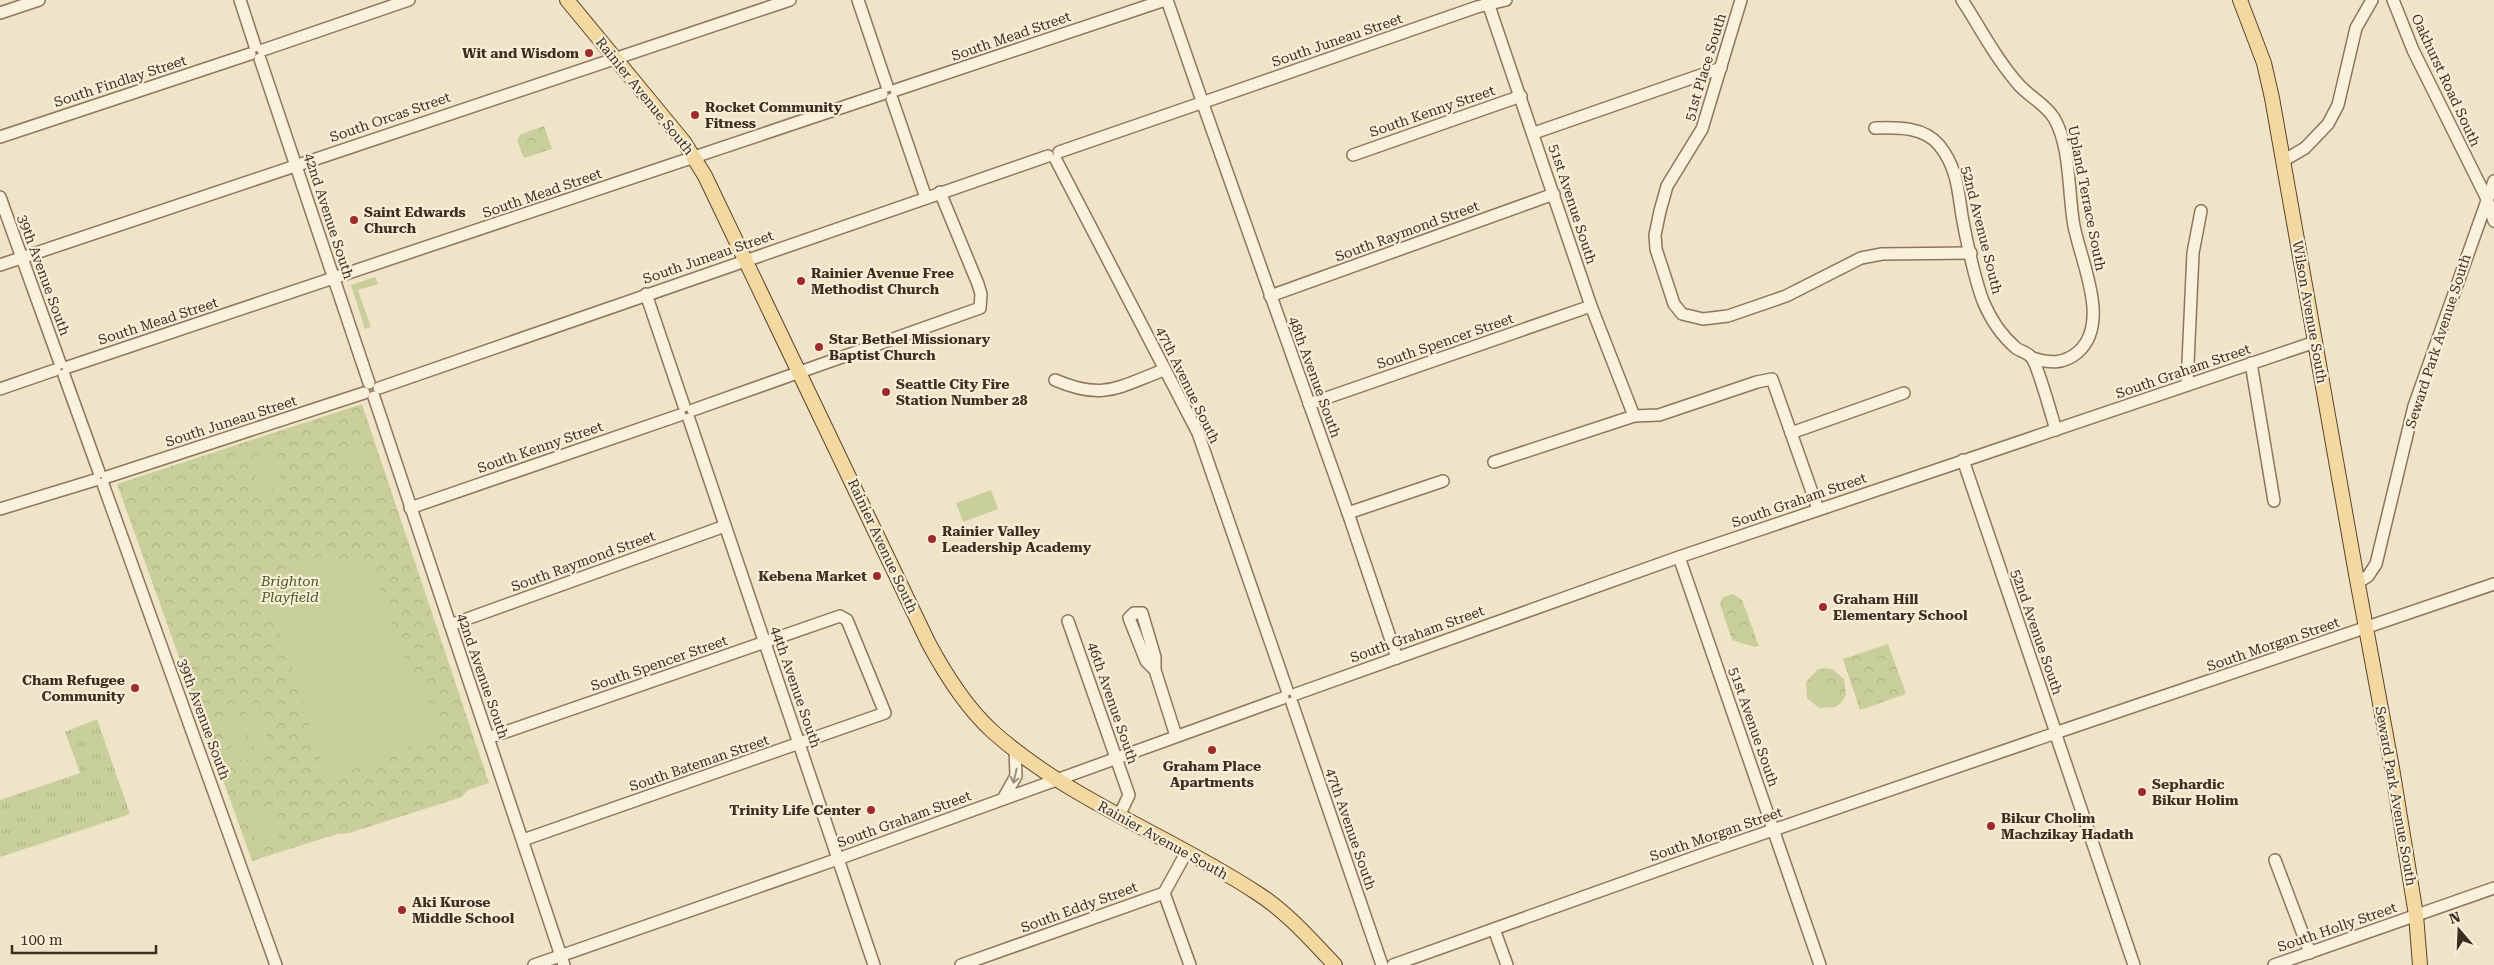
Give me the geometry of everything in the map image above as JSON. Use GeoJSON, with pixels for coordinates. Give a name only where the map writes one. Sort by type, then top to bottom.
{"type":"FeatureCollection","features":[{"type":"Feature","properties":{"kind":"main road","name":"Rainier Avenue South"},"geometry":{"type":"LineString","coordinates":[[567,0],[695,158],[747,259],[939,663],[975,712],[991,730],[1057,779],[1258,894],[1297,926],[1335,965]]}},
{"type":"Feature","properties":{"kind":"main road","name":"Wilson Avenue South"},"geometry":{"type":"LineString","coordinates":[[2240,0],[2269,81],[2366,628]]}},
{"type":"Feature","properties":{"kind":"main road","name":"Seward Park Avenue South"},"geometry":{"type":"LineString","coordinates":[[2366,628],[2392,768],[2416,915],[2420,965]]}},
{"type":"Feature","properties":{"kind":"street"},"geometry":{"type":"LineString","coordinates":[[0,13],[39,0]]}},
{"type":"Feature","properties":{"kind":"street","name":"42nd Avenue South"},"geometry":{"type":"LineString","coordinates":[[240,0],[562,961]]}},
{"type":"Feature","properties":{"kind":"street","name":"South Findlay Street"},"geometry":{"type":"LineString","coordinates":[[0,136],[409,0]]}},
{"type":"Feature","properties":{"kind":"street","name":"South Orcas Street"},"geometry":{"type":"LineString","coordinates":[[0,265],[296,164],[790,0]]}},
{"type":"Feature","properties":{"kind":"street"},"geometry":{"type":"LineString","coordinates":[[858,0],[926,198]]}},
{"type":"Feature","properties":{"kind":"street","name":"South Mead Street"},"geometry":{"type":"LineString","coordinates":[[0,388],[333,279],[1166,0]]}},
{"type":"Feature","properties":{"kind":"street","name":"48th Avenue South"},"geometry":{"type":"LineString","coordinates":[[1166,0],[1310,404],[1397,658]]}},
{"type":"Feature","properties":{"kind":"street","name":"South Juneau Street"},"geometry":{"type":"LineString","coordinates":[[0,509],[371,390],[940,192],[1054,156],[1488,2],[1506,0]]}},
{"type":"Feature","properties":{"kind":"street","name":"51st Place South"},"geometry":{"type":"LineString","coordinates":[[1742,0],[1702,129],[1667,186],[1655,235],[1661,266],[1674,304],[1682,314],[1703,319],[1728,316],[1786,296],[1861,258],[1882,254],[1971,253]]}},
{"type":"Feature","properties":{"kind":"street","name":"Upland Terrace South"},"geometry":{"type":"LineString","coordinates":[[1962,0],[1997,59],[2020,87],[2046,107],[2060,129],[2074,225],[2093,303],[2094,319],[2083,347],[2070,358],[2048,363],[2032,358]]}},
{"type":"Feature","properties":{"kind":"street"},"geometry":{"type":"LineString","coordinates":[[2283,161],[2305,148],[2328,124],[2338,105],[2356,28],[2372,0]]}},
{"type":"Feature","properties":{"kind":"street","name":"Oakhurst Road South"},"geometry":{"type":"LineString","coordinates":[[2394,0],[2413,50],[2487,199],[2494,221]]}},
{"type":"Feature","properties":{"kind":"street","name":"51st Avenue South"},"geometry":{"type":"LineString","coordinates":[[1488,2],[1534,132],[1591,306],[1634,416]]}},
{"type":"Feature","properties":{"kind":"street"},"geometry":{"type":"LineString","coordinates":[[1534,132],[1721,68]]}},
{"type":"Feature","properties":{"kind":"street","name":"South Kenny Street"},"geometry":{"type":"LineString","coordinates":[[1353,155],[1521,96]]}},
{"type":"Feature","properties":{"kind":"street","name":"52nd Avenue South"},"geometry":{"type":"LineString","coordinates":[[1876,128],[1910,129],[1923,133],[1938,144],[1955,171],[1962,218],[1983,300],[1991,317],[2016,348],[2032,358]]}},
{"type":"Feature","properties":{"kind":"street","name":"47th Avenue South"},"geometry":{"type":"LineString","coordinates":[[1054,156],[1199,436],[1382,965]]}},
{"type":"Feature","properties":{"kind":"street","name":"Seward Park Avenue South"},"geometry":{"type":"LineString","coordinates":[[2357,583],[2368,576],[2376,564],[2414,406],[2494,181]]}},
{"type":"Feature","properties":{"kind":"street","name":"South Kenny Street"},"geometry":{"type":"LineString","coordinates":[[410,508],[932,326],[938,328],[947,325],[949,321],[980,308],[982,294],[940,192]]}},
{"type":"Feature","properties":{"kind":"street","name":"South Raymond Street"},"geometry":{"type":"LineString","coordinates":[[1270,296],[1554,194]]}},
{"type":"Feature","properties":{"kind":"street","name":"39th Avenue South"},"geometry":{"type":"LineString","coordinates":[[0,197],[276,965]]}},
{"type":"Feature","properties":{"kind":"street"},"geometry":{"type":"LineString","coordinates":[[2187,385],[2193,253],[2201,211]]}},
{"type":"Feature","properties":{"kind":"street","name":"44th Avenue South"},"geometry":{"type":"LineString","coordinates":[[646,294],[874,965]]}},
{"type":"Feature","properties":{"kind":"street","name":"South Spencer Street"},"geometry":{"type":"LineString","coordinates":[[1310,404],[1591,306]]}},
{"type":"Feature","properties":{"kind":"street","name":"South Graham Street"},"geometry":{"type":"LineString","coordinates":[[534,965],[562,961],[1057,779],[1680,557],[2315,342]]}},
{"type":"Feature","properties":{"kind":"street"},"geometry":{"type":"LineString","coordinates":[[2032,358],[2056,430]]}},
{"type":"Feature","properties":{"kind":"street"},"geometry":{"type":"LineString","coordinates":[[2251,363],[2274,501]]}},
{"type":"Feature","properties":{"kind":"street"},"geometry":{"type":"LineString","coordinates":[[1055,380],[1078,390],[1103,392],[1164,370]]}},
{"type":"Feature","properties":{"kind":"street"},"geometry":{"type":"LineString","coordinates":[[1494,462],[1634,416],[1659,415],[1757,382],[1772,379],[1818,509]]}},
{"type":"Feature","properties":{"kind":"street"},"geometry":{"type":"LineString","coordinates":[[1791,433],[1904,393]]}},
{"type":"Feature","properties":{"kind":"street","name":"52nd Avenue South"},"geometry":{"type":"LineString","coordinates":[[1963,460],[2134,965]]}},
{"type":"Feature","properties":{"kind":"street"},"geometry":{"type":"LineString","coordinates":[[1348,513],[1443,481]]}},
{"type":"Feature","properties":{"kind":"street","name":"South Raymond Street"},"geometry":{"type":"LineString","coordinates":[[450,625],[726,526]]}},
{"type":"Feature","properties":{"kind":"street","name":"51st Avenue South"},"geometry":{"type":"LineString","coordinates":[[1680,557],[1820,965]]}},
{"type":"Feature","properties":{"kind":"street","name":"South Morgan Street"},"geometry":{"type":"LineString","coordinates":[[1393,965],[1774,830],[2494,584]]}},
{"type":"Feature","properties":{"kind":"street","name":"South Spencer Street"},"geometry":{"type":"LineString","coordinates":[[488,738],[840,616],[847,620],[885,713]]}},
{"type":"Feature","properties":{"kind":"street","name":"46th Avenue South"},"geometry":{"type":"LineString","coordinates":[[1068,621],[1129,795],[1119,816]]}},
{"type":"Feature","properties":{"kind":"street"},"geometry":{"type":"LineString","coordinates":[[1155,670],[1176,736]]}},
{"type":"Feature","properties":{"kind":"street","name":"South Bateman Street"},"geometry":{"type":"LineString","coordinates":[[523,840],[885,713]]}},
{"type":"Feature","properties":{"kind":"street"},"geometry":{"type":"LineString","coordinates":[[1003,799],[1016,776],[1015,749]]}},
{"type":"Feature","properties":{"kind":"street"},"geometry":{"type":"LineString","coordinates":[[1186,853],[1164,893],[1190,965]]}},
{"type":"Feature","properties":{"kind":"street"},"geometry":{"type":"LineString","coordinates":[[2276,860],[2310,953]]}},
{"type":"Feature","properties":{"kind":"street","name":"South Holly Street"},"geometry":{"type":"LineString","coordinates":[[2274,965],[2494,888]]}},
{"type":"Feature","properties":{"kind":"street","name":"South Eddy Street"},"geometry":{"type":"LineString","coordinates":[[961,965],[1164,893]]}},
{"type":"Feature","properties":{"kind":"street"},"geometry":{"type":"LineString","coordinates":[[1494,929],[1507,965]]}},
{"type":"Feature","properties":{"kind":"green space"},"geometry":{"type":"Polygon","coordinates":[[[544,126],[552,149],[524,158],[517,140],[521,134],[544,126]]]}},
{"type":"Feature","properties":{"kind":"green space"},"geometry":{"type":"Polygon","coordinates":[[[375,277],[378,284],[358,290],[371,327],[365,329],[351,285],[375,277]]]}},
{"type":"Feature","properties":{"kind":"green space","name":"Brighton Playfield"},"geometry":{"type":"Polygon","coordinates":[[[362,404],[489,783],[468,790],[462,797],[252,861],[117,484],[362,404]]]}},
{"type":"Feature","properties":{"kind":"green space"},"geometry":{"type":"Polygon","coordinates":[[[352,450],[360,450],[365,455],[363,466],[352,468],[347,463],[347,455],[352,450]]]}},
{"type":"Feature","properties":{"kind":"green space"},"geometry":{"type":"Polygon","coordinates":[[[269,452],[282,484],[262,493],[249,460],[269,452]]]}},
{"type":"Feature","properties":{"kind":"green space"},"geometry":{"type":"Polygon","coordinates":[[[991,490],[998,509],[963,522],[956,503],[991,490]]]}},
{"type":"Feature","properties":{"kind":"green space"},"geometry":{"type":"Polygon","coordinates":[[[322,556],[335,557],[354,563],[365,571],[376,584],[400,646],[441,730],[399,753],[330,778],[326,775],[311,732],[301,694],[265,588],[272,573],[322,556]]]}},
{"type":"Feature","properties":{"kind":"green space"},"geometry":{"type":"Polygon","coordinates":[[[1733,594],[1742,600],[1759,646],[1755,647],[1732,640],[1720,604],[1723,597],[1733,594]]]}},
{"type":"Feature","properties":{"kind":"green space"},"geometry":{"type":"Polygon","coordinates":[[[1888,644],[1906,694],[1860,710],[1843,659],[1888,644]]]}},
{"type":"Feature","properties":{"kind":"green space"},"geometry":{"type":"Polygon","coordinates":[[[1824,668],[1832,669],[1844,679],[1846,695],[1842,702],[1806,682],[1817,670],[1824,668]]]}},
{"type":"Feature","properties":{"kind":"green space"},"geometry":{"type":"Polygon","coordinates":[[[1806,682],[1842,702],[1835,707],[1819,708],[1807,698],[1806,682]]]}},
{"type":"Feature","properties":{"kind":"green space"},"geometry":{"type":"Polygon","coordinates":[[[254,710],[255,715],[259,714],[270,747],[267,748],[268,753],[260,756],[258,751],[255,752],[244,719],[247,718],[245,713],[254,710]]]}},
{"type":"Feature","properties":{"kind":"green space"},"geometry":{"type":"Polygon","coordinates":[[[235,716],[237,721],[240,720],[251,753],[248,755],[250,759],[241,762],[240,757],[236,759],[225,726],[229,724],[227,719],[235,716]]]}},
{"type":"Feature","properties":{"kind":"green space"},"geometry":{"type":"Polygon","coordinates":[[[97,719],[130,814],[0,857],[0,800],[80,773],[65,732],[97,719]]]}},
{"type":"Feature","properties":{"kind":"green space"},"geometry":{"type":"Polygon","coordinates":[[[267,807],[280,841],[259,849],[247,814],[267,807]]]}},
{"type":"Feature","properties":{"kind":"place","name":"Wit and Wisdom"},"geometry":{"type":"Point","coordinates":[589,53]}},
{"type":"Feature","properties":{"kind":"place","name":"Rocket Community Fitness"},"geometry":{"type":"Point","coordinates":[695,115]}},
{"type":"Feature","properties":{"kind":"place","name":"Saint Edwards Church"},"geometry":{"type":"Point","coordinates":[354,220]}},
{"type":"Feature","properties":{"kind":"place","name":"Rainier Avenue Free Methodist Church"},"geometry":{"type":"Point","coordinates":[801,281]}},
{"type":"Feature","properties":{"kind":"place","name":"Star Bethel Missionary Baptist Church"},"geometry":{"type":"Point","coordinates":[819,347]}},
{"type":"Feature","properties":{"kind":"place","name":"Seattle City Fire Station Number 28"},"geometry":{"type":"Point","coordinates":[886,392]}},
{"type":"Feature","properties":{"kind":"place","name":"Rainier Valley Leadership Academy"},"geometry":{"type":"Point","coordinates":[932,539]}},
{"type":"Feature","properties":{"kind":"place","name":"Kebena Market"},"geometry":{"type":"Point","coordinates":[877,576]}},
{"type":"Feature","properties":{"kind":"place","name":"Graham Hill Elementary School"},"geometry":{"type":"Point","coordinates":[1823,607]}},
{"type":"Feature","properties":{"kind":"place","name":"Cham Refugee Community"},"geometry":{"type":"Point","coordinates":[135,688]}},
{"type":"Feature","properties":{"kind":"place","name":"Graham Place Apartments"},"geometry":{"type":"Point","coordinates":[1212,750]}},
{"type":"Feature","properties":{"kind":"place","name":"Sephardic Bikur Holim"},"geometry":{"type":"Point","coordinates":[2142,792]}},
{"type":"Feature","properties":{"kind":"place","name":"Trinity Life Center"},"geometry":{"type":"Point","coordinates":[871,810]}},
{"type":"Feature","properties":{"kind":"place","name":"Bikur Cholim Machzikay Hadath"},"geometry":{"type":"Point","coordinates":[1991,826]}},
{"type":"Feature","properties":{"kind":"place","name":"Aki Kurose Middle School"},"geometry":{"type":"Point","coordinates":[402,910]}}]}
